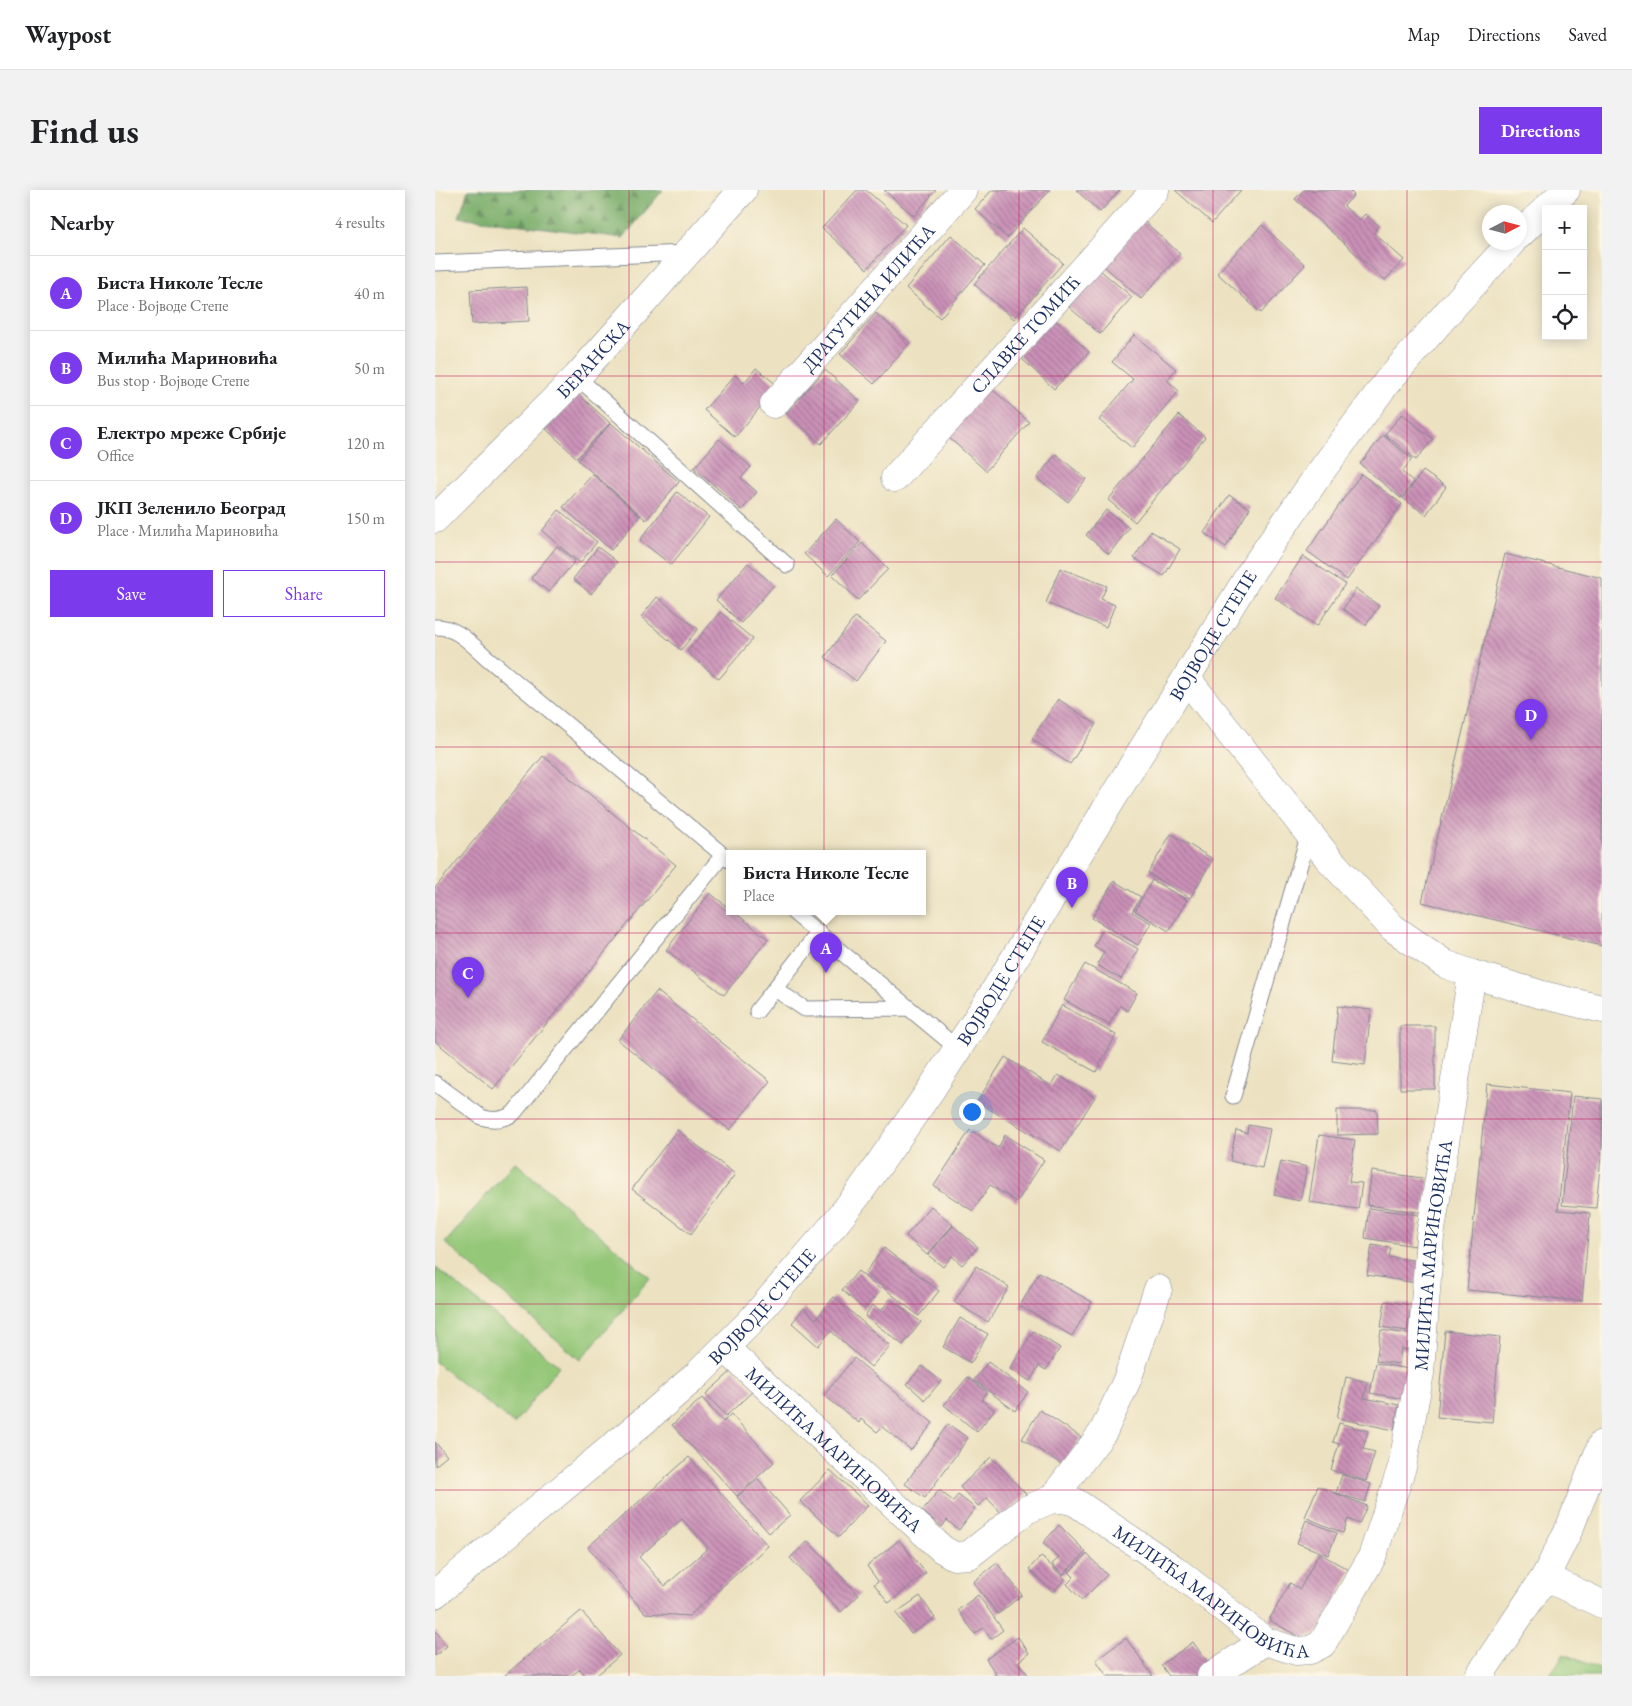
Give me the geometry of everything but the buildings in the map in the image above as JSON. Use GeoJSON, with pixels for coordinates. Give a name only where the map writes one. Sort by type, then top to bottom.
{"type":"FeatureCollection","features":[{"type":"Feature","properties":{"kind":"street","name":"БЕРАНСКА"},"geometry":{"type":"LineString","coordinates":[[435,519],[577,377],[743,190]]}},
{"type":"Feature","properties":{"kind":"street","name":"ДРАГУТИНА ИЛИЋА"},"geometry":{"type":"LineString","coordinates":[[774,404],[963,190]]}},
{"type":"Feature","properties":{"kind":"street","name":"СЛАВКЕ ТОМИЋ"},"geometry":{"type":"LineString","coordinates":[[895,478],[1155,190]]}},
{"type":"Feature","properties":{"kind":"street"},"geometry":{"type":"LineString","coordinates":[[1527,227],[1566,190]]}},
{"type":"Feature","properties":{"kind":"street","name":"ВОЈВОДЕ СТЕПЕ"},"geometry":{"type":"LineString","coordinates":[[435,1594],[698,1374],[725,1348],[788,1278],[859,1193],[930,1091],[991,997],[1253,569],[1319,474],[1381,390],[1505,250]]}},
{"type":"Feature","properties":{"kind":"street"},"geometry":{"type":"LineString","coordinates":[[1187,679],[1329,859],[1393,928],[1445,964],[1471,974],[1539,994],[1602,1009]]}},
{"type":"Feature","properties":{"kind":"street","name":"МИЛИЋА МАРИНОВИЋА"},"geometry":{"type":"LineString","coordinates":[[725,1348],[942,1549],[954,1556],[969,1554],[1026,1510],[1052,1499],[1063,1499],[1075,1502],[1174,1569],[1265,1641],[1296,1651],[1310,1650],[1322,1644],[1372,1557],[1402,1467],[1420,1372],[1431,1236],[1471,974]]}},
{"type":"Feature","properties":{"kind":"street"},"geometry":{"type":"LineString","coordinates":[[1052,1499],[1103,1432],[1127,1380],[1158,1289]]}},
{"type":"Feature","properties":{"kind":"street"},"geometry":{"type":"LineString","coordinates":[[1479,1676],[1545,1577],[1570,1527],[1602,1444]]}},
{"type":"Feature","properties":{"kind":"street"},"geometry":{"type":"LineString","coordinates":[[1545,1577],[1602,1604]]}},
{"type":"Feature","properties":{"kind":"street"},"geometry":{"type":"LineString","coordinates":[[1211,1676],[1265,1641]]}},
{"type":"Feature","properties":{"kind":"lane"},"geometry":{"type":"LineString","coordinates":[[435,263],[687,253]]}},
{"type":"Feature","properties":{"kind":"lane"},"geometry":{"type":"LineString","coordinates":[[577,377],[787,565]]}},
{"type":"Feature","properties":{"kind":"lane"},"geometry":{"type":"LineString","coordinates":[[435,627],[443,626],[463,636],[726,858],[513,1114],[503,1119],[481,1117],[435,1083]]}},
{"type":"Feature","properties":{"kind":"lane"},"geometry":{"type":"LineString","coordinates":[[1233,1096],[1309,833]]}},
{"type":"Feature","properties":{"kind":"lane"},"geometry":{"type":"LineString","coordinates":[[797,915],[957,1048]]}},
{"type":"Feature","properties":{"kind":"lane"},"geometry":{"type":"LineString","coordinates":[[757,1010],[819,932]]}},
{"type":"Feature","properties":{"kind":"lane"},"geometry":{"type":"LineString","coordinates":[[775,989],[805,1009],[909,1008]]}},
{"type":"Feature","properties":{"kind":"green space"},"geometry":{"type":"Polygon","coordinates":[[[468,190],[663,190],[623,238],[459,217],[468,190]]]}},
{"type":"Feature","properties":{"kind":"green space"},"geometry":{"type":"Polygon","coordinates":[[[515,1162],[650,1278],[580,1360],[445,1243],[515,1162]]]}},
{"type":"Feature","properties":{"kind":"green space"},"geometry":{"type":"Polygon","coordinates":[[[436,1268],[559,1366],[514,1424],[435,1362],[436,1268]]]}},
{"type":"Feature","properties":{"kind":"green space"},"geometry":{"type":"Polygon","coordinates":[[[1564,1654],[1602,1670],[1602,1676],[1549,1676],[1564,1654]]]}},
{"type":"Feature","properties":{"kind":"place","name":"ЈКП Зеленило Београд"},"geometry":{"type":"Point","coordinates":[1531,740]}},
{"type":"Feature","properties":{"kind":"place","name":"Милића Мариновића"},"geometry":{"type":"Point","coordinates":[1072,908]}},
{"type":"Feature","properties":{"kind":"place","name":"Биста Николе Тесле"},"geometry":{"type":"Point","coordinates":[826,973]}},
{"type":"Feature","properties":{"kind":"place","name":"Електро мреже Србије"},"geometry":{"type":"Point","coordinates":[468,998]}}]}
